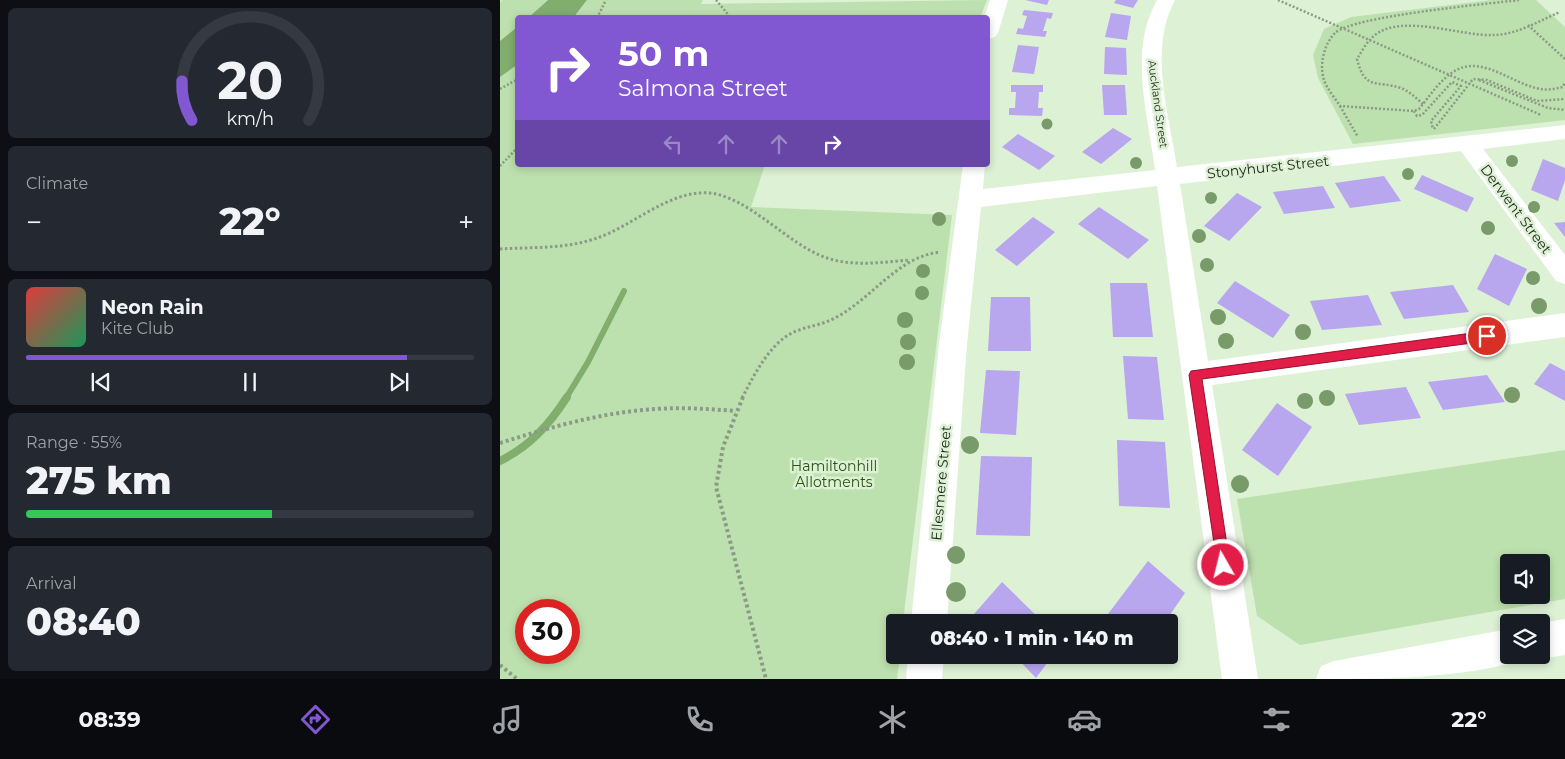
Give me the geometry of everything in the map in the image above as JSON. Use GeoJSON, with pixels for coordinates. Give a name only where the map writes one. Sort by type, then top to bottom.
{"type":"FeatureCollection","features":[{"type":"Feature","properties":{"kind":"street"},"geometry":{"type":"LineString","coordinates":[[990,27],[999,0]]}},
{"type":"Feature","properties":{"kind":"street","name":"Auckland Street"},"geometry":{"type":"LineString","coordinates":[[1166,0],[1155,24],[1151,56],[1195,375]]}},
{"type":"Feature","properties":{"kind":"street","name":"Stonyhurst Street"},"geometry":{"type":"LineString","coordinates":[[972,199],[1367,155],[1433,139],[1467,144],[1565,132]]}},
{"type":"Feature","properties":{"kind":"street","name":"Derwent Street"},"geometry":{"type":"LineString","coordinates":[[1467,144],[1565,274]]}},
{"type":"Feature","properties":{"kind":"street"},"geometry":{"type":"LineString","coordinates":[[965,252],[974,167]]}},
{"type":"Feature","properties":{"kind":"street","name":"Ellesmere Street"},"geometry":{"type":"LineString","coordinates":[[930,614],[953,344],[965,252]]}},
{"type":"Feature","properties":{"kind":"street"},"geometry":{"type":"LineString","coordinates":[[1240,679],[1195,375],[1565,325]]}},
{"type":"Feature","properties":{"kind":"street"},"geometry":{"type":"LineString","coordinates":[[1550,640],[1565,637]]}},
{"type":"Feature","properties":{"kind":"street"},"geometry":{"type":"LineString","coordinates":[[1334,679],[1500,649]]}},
{"type":"Feature","properties":{"kind":"street"},"geometry":{"type":"LineString","coordinates":[[924,679],[925,664]]}},
{"type":"Feature","properties":{"kind":"path"},"geometry":{"type":"LineString","coordinates":[[598,15],[606,0]]}},
{"type":"Feature","properties":{"kind":"path"},"geometry":{"type":"LineString","coordinates":[[716,0],[728,15]]}},
{"type":"Feature","properties":{"kind":"path"},"geometry":{"type":"LineString","coordinates":[[1278,0],[1544,117]]}},
{"type":"Feature","properties":{"kind":"path"},"geometry":{"type":"LineString","coordinates":[[1367,155],[1324,80],[1322,63],[1328,43],[1341,28],[1361,21],[1519,0]]}},
{"type":"Feature","properties":{"kind":"path"},"geometry":{"type":"LineString","coordinates":[[1423,104],[1410,93],[1400,88],[1367,83],[1359,74],[1357,60],[1370,40],[1381,31],[1396,27],[1420,27],[1494,36],[1507,34],[1560,12]]}},
{"type":"Feature","properties":{"kind":"path"},"geometry":{"type":"LineString","coordinates":[[1528,25],[1565,59]]}},
{"type":"Feature","properties":{"kind":"path"},"geometry":{"type":"LineString","coordinates":[[1340,106],[1414,111],[1455,70],[1479,67],[1548,90],[1563,87],[1565,82]]}},
{"type":"Feature","properties":{"kind":"path"},"geometry":{"type":"LineString","coordinates":[[1476,79],[1548,108],[1565,110]]}},
{"type":"Feature","properties":{"kind":"path"},"geometry":{"type":"LineString","coordinates":[[1433,139],[1469,84],[1476,79],[1487,80],[1536,101],[1565,100]]}},
{"type":"Feature","properties":{"kind":"path"},"geometry":{"type":"LineString","coordinates":[[500,89],[515,81]]}},
{"type":"Feature","properties":{"kind":"path"},"geometry":{"type":"LineString","coordinates":[[1414,111],[1417,116],[1422,115],[1452,82],[1461,86],[1431,121],[1433,139]]}},
{"type":"Feature","properties":{"kind":"path"},"geometry":{"type":"LineString","coordinates":[[500,166],[515,150]]}},
{"type":"Feature","properties":{"kind":"path"},"geometry":{"type":"LineString","coordinates":[[500,249],[572,244],[596,239],[680,198],[700,192],[720,195],[730,199],[782,234],[826,258],[856,263],[911,260]]}},
{"type":"Feature","properties":{"kind":"path"},"geometry":{"type":"LineString","coordinates":[[766,679],[716,487],[718,466],[736,411],[749,385],[784,338],[799,329],[837,316],[911,260],[930,253],[965,252]]}},
{"type":"Feature","properties":{"kind":"path"},"geometry":{"type":"LineString","coordinates":[[500,443],[595,417],[656,409],[736,411]]}},
{"type":"Feature","properties":{"kind":"path"},"geometry":{"type":"LineString","coordinates":[[500,665],[517,679]]}},
{"type":"Feature","properties":{"kind":"green space"},"geometry":{"type":"Polygon","coordinates":[[[502,0],[548,0],[531,15],[515,15],[515,29],[500,41],[500,3],[502,0]]]}},
{"type":"Feature","properties":{"kind":"green space"},"geometry":{"type":"Polygon","coordinates":[[[587,0],[703,0],[701,4],[987,0],[981,15],[576,15],[587,0]]]}},
{"type":"Feature","properties":{"kind":"green space"},"geometry":{"type":"Polygon","coordinates":[[[1491,0],[1536,0],[1565,27],[1565,120],[1353,144],[1318,78],[1313,55],[1324,29],[1351,17],[1491,0]]]}},
{"type":"Feature","properties":{"kind":"green space","name":"Hamiltonhill Allotments"},"geometry":{"type":"Polygon","coordinates":[[[515,66],[515,167],[764,167],[751,207],[952,215],[904,614],[886,614],[886,664],[899,664],[897,679],[500,679],[500,77],[515,66]]]}},
{"type":"Feature","properties":{"kind":"green space"},"geometry":{"type":"Polygon","coordinates":[[[1565,450],[1565,599],[1550,602],[1550,554],[1500,554],[1500,604],[1536,604],[1300,645],[1257,616],[1237,499],[1565,450]]]}},
{"type":"Feature","properties":{"kind":"shaded area"},"geometry":{"type":"Polygon","coordinates":[[[548,0],[587,0],[576,15],[531,15],[548,0]]]}},
{"type":"Feature","properties":{"kind":"shaded area"},"geometry":{"type":"Polygon","coordinates":[[[515,29],[515,66],[500,77],[500,41],[515,29]]]}},
{"type":"Feature","properties":{"kind":"building"},"geometry":{"type":"Polygon","coordinates":[[[1025,0],[1049,0],[1047,5],[1025,0]]]}},
{"type":"Feature","properties":{"kind":"building"},"geometry":{"type":"Polygon","coordinates":[[[1116,0],[1138,0],[1133,8],[1114,3],[1116,0]]]}},
{"type":"Feature","properties":{"kind":"building"},"geometry":{"type":"Polygon","coordinates":[[[1024,10],[1053,13],[1051,19],[1047,18],[1043,31],[1047,31],[1045,37],[1016,34],[1018,28],[1023,29],[1027,16],[1022,15],[1024,10]]]}},
{"type":"Feature","properties":{"kind":"building"},"geometry":{"type":"Polygon","coordinates":[[[1111,13],[1131,16],[1127,40],[1105,37],[1111,13]]]}},
{"type":"Feature","properties":{"kind":"building"},"geometry":{"type":"Polygon","coordinates":[[[1018,45],[1039,47],[1034,74],[1012,72],[1018,45]]]}},
{"type":"Feature","properties":{"kind":"building"},"geometry":{"type":"Polygon","coordinates":[[[1105,47],[1126,48],[1127,75],[1104,74],[1105,47]]]}},
{"type":"Feature","properties":{"kind":"building"},"geometry":{"type":"Polygon","coordinates":[[[1011,85],[1043,85],[1043,92],[1039,92],[1038,108],[1043,108],[1042,116],[1009,115],[1009,108],[1015,108],[1016,92],[1011,92],[1011,85]]]}},
{"type":"Feature","properties":{"kind":"building"},"geometry":{"type":"Polygon","coordinates":[[[1102,85],[1125,85],[1127,115],[1104,115],[1102,85]]]}},
{"type":"Feature","properties":{"kind":"building"},"geometry":{"type":"Polygon","coordinates":[[[1113,128],[1132,139],[1101,164],[1082,152],[1113,128]]]}},
{"type":"Feature","properties":{"kind":"building"},"geometry":{"type":"Polygon","coordinates":[[[1018,134],[1055,156],[1039,170],[1002,147],[1018,134]]]}},
{"type":"Feature","properties":{"kind":"building"},"geometry":{"type":"Polygon","coordinates":[[[1543,159],[1565,168],[1565,180],[1558,201],[1531,190],[1543,159]]]}},
{"type":"Feature","properties":{"kind":"building"},"geometry":{"type":"Polygon","coordinates":[[[1422,175],[1474,198],[1467,212],[1414,189],[1422,175]]]}},
{"type":"Feature","properties":{"kind":"building"},"geometry":{"type":"Polygon","coordinates":[[[1384,176],[1401,201],[1350,208],[1335,183],[1384,176]]]}},
{"type":"Feature","properties":{"kind":"building"},"geometry":{"type":"Polygon","coordinates":[[[1323,186],[1335,208],[1284,214],[1273,192],[1323,186]]]}},
{"type":"Feature","properties":{"kind":"building"},"geometry":{"type":"Polygon","coordinates":[[[1237,193],[1262,207],[1229,241],[1204,226],[1237,193]]]}},
{"type":"Feature","properties":{"kind":"building"},"geometry":{"type":"Polygon","coordinates":[[[1099,207],[1149,240],[1128,259],[1078,224],[1099,207]]]}},
{"type":"Feature","properties":{"kind":"building"},"geometry":{"type":"Polygon","coordinates":[[[1033,217],[1055,232],[1017,266],[995,250],[1033,217]]]}},
{"type":"Feature","properties":{"kind":"building"},"geometry":{"type":"Polygon","coordinates":[[[1565,222],[1565,237],[1554,223],[1565,222]]]}},
{"type":"Feature","properties":{"kind":"building"},"geometry":{"type":"Polygon","coordinates":[[[1495,254],[1527,269],[1509,306],[1477,289],[1495,254]]]}},
{"type":"Feature","properties":{"kind":"building"},"geometry":{"type":"Polygon","coordinates":[[[1235,281],[1290,315],[1273,338],[1217,303],[1235,281]]]}},
{"type":"Feature","properties":{"kind":"building"},"geometry":{"type":"Polygon","coordinates":[[[1110,283],[1147,283],[1153,337],[1113,337],[1110,283]]]}},
{"type":"Feature","properties":{"kind":"building"},"geometry":{"type":"Polygon","coordinates":[[[1453,285],[1469,312],[1404,319],[1390,292],[1453,285]]]}},
{"type":"Feature","properties":{"kind":"building"},"geometry":{"type":"Polygon","coordinates":[[[1368,295],[1382,325],[1322,330],[1310,301],[1368,295]]]}},
{"type":"Feature","properties":{"kind":"building"},"geometry":{"type":"Polygon","coordinates":[[[991,297],[1030,297],[1031,351],[988,351],[991,297]]]}},
{"type":"Feature","properties":{"kind":"building"},"geometry":{"type":"Polygon","coordinates":[[[1123,356],[1157,357],[1164,420],[1128,419],[1123,356]]]}},
{"type":"Feature","properties":{"kind":"building"},"geometry":{"type":"Polygon","coordinates":[[[1550,363],[1565,371],[1565,401],[1534,384],[1550,363]]]}},
{"type":"Feature","properties":{"kind":"building"},"geometry":{"type":"Polygon","coordinates":[[[986,370],[1020,371],[1016,435],[980,433],[986,370]]]}},
{"type":"Feature","properties":{"kind":"building"},"geometry":{"type":"Polygon","coordinates":[[[1487,375],[1505,402],[1443,410],[1428,382],[1487,375]]]}},
{"type":"Feature","properties":{"kind":"building"},"geometry":{"type":"Polygon","coordinates":[[[1406,387],[1421,418],[1359,425],[1345,394],[1406,387]]]}},
{"type":"Feature","properties":{"kind":"building"},"geometry":{"type":"Polygon","coordinates":[[[1277,403],[1312,427],[1278,476],[1242,450],[1277,403]]]}},
{"type":"Feature","properties":{"kind":"building"},"geometry":{"type":"Polygon","coordinates":[[[1117,440],[1165,442],[1170,508],[1119,506],[1117,440]]]}},
{"type":"Feature","properties":{"kind":"building"},"geometry":{"type":"Polygon","coordinates":[[[981,456],[1032,457],[1030,536],[976,535],[981,456]]]}},
{"type":"Feature","properties":{"kind":"building"},"geometry":{"type":"Polygon","coordinates":[[[1148,561],[1185,593],[1171,614],[1108,614],[1148,561]]]}},
{"type":"Feature","properties":{"kind":"building"},"geometry":{"type":"Polygon","coordinates":[[[1002,582],[1035,614],[974,614],[1002,582]]]}},
{"type":"Feature","properties":{"kind":"building"},"geometry":{"type":"Polygon","coordinates":[[[1023,664],[1046,664],[1036,678],[1023,664]]]}},
{"type":"Feature","properties":{"kind":"waterway"},"geometry":{"type":"LineString","coordinates":[[566,398],[588,362],[624,291]]}},
{"type":"Feature","properties":{"kind":"waterway"},"geometry":{"type":"LineString","coordinates":[[500,461],[530,442],[553,417],[567,397]]}},
{"type":"Feature","properties":{"kind":"route"},"geometry":{"type":"LineString","coordinates":[[1223,565],[1195,375],[1487,336]]}}]}
